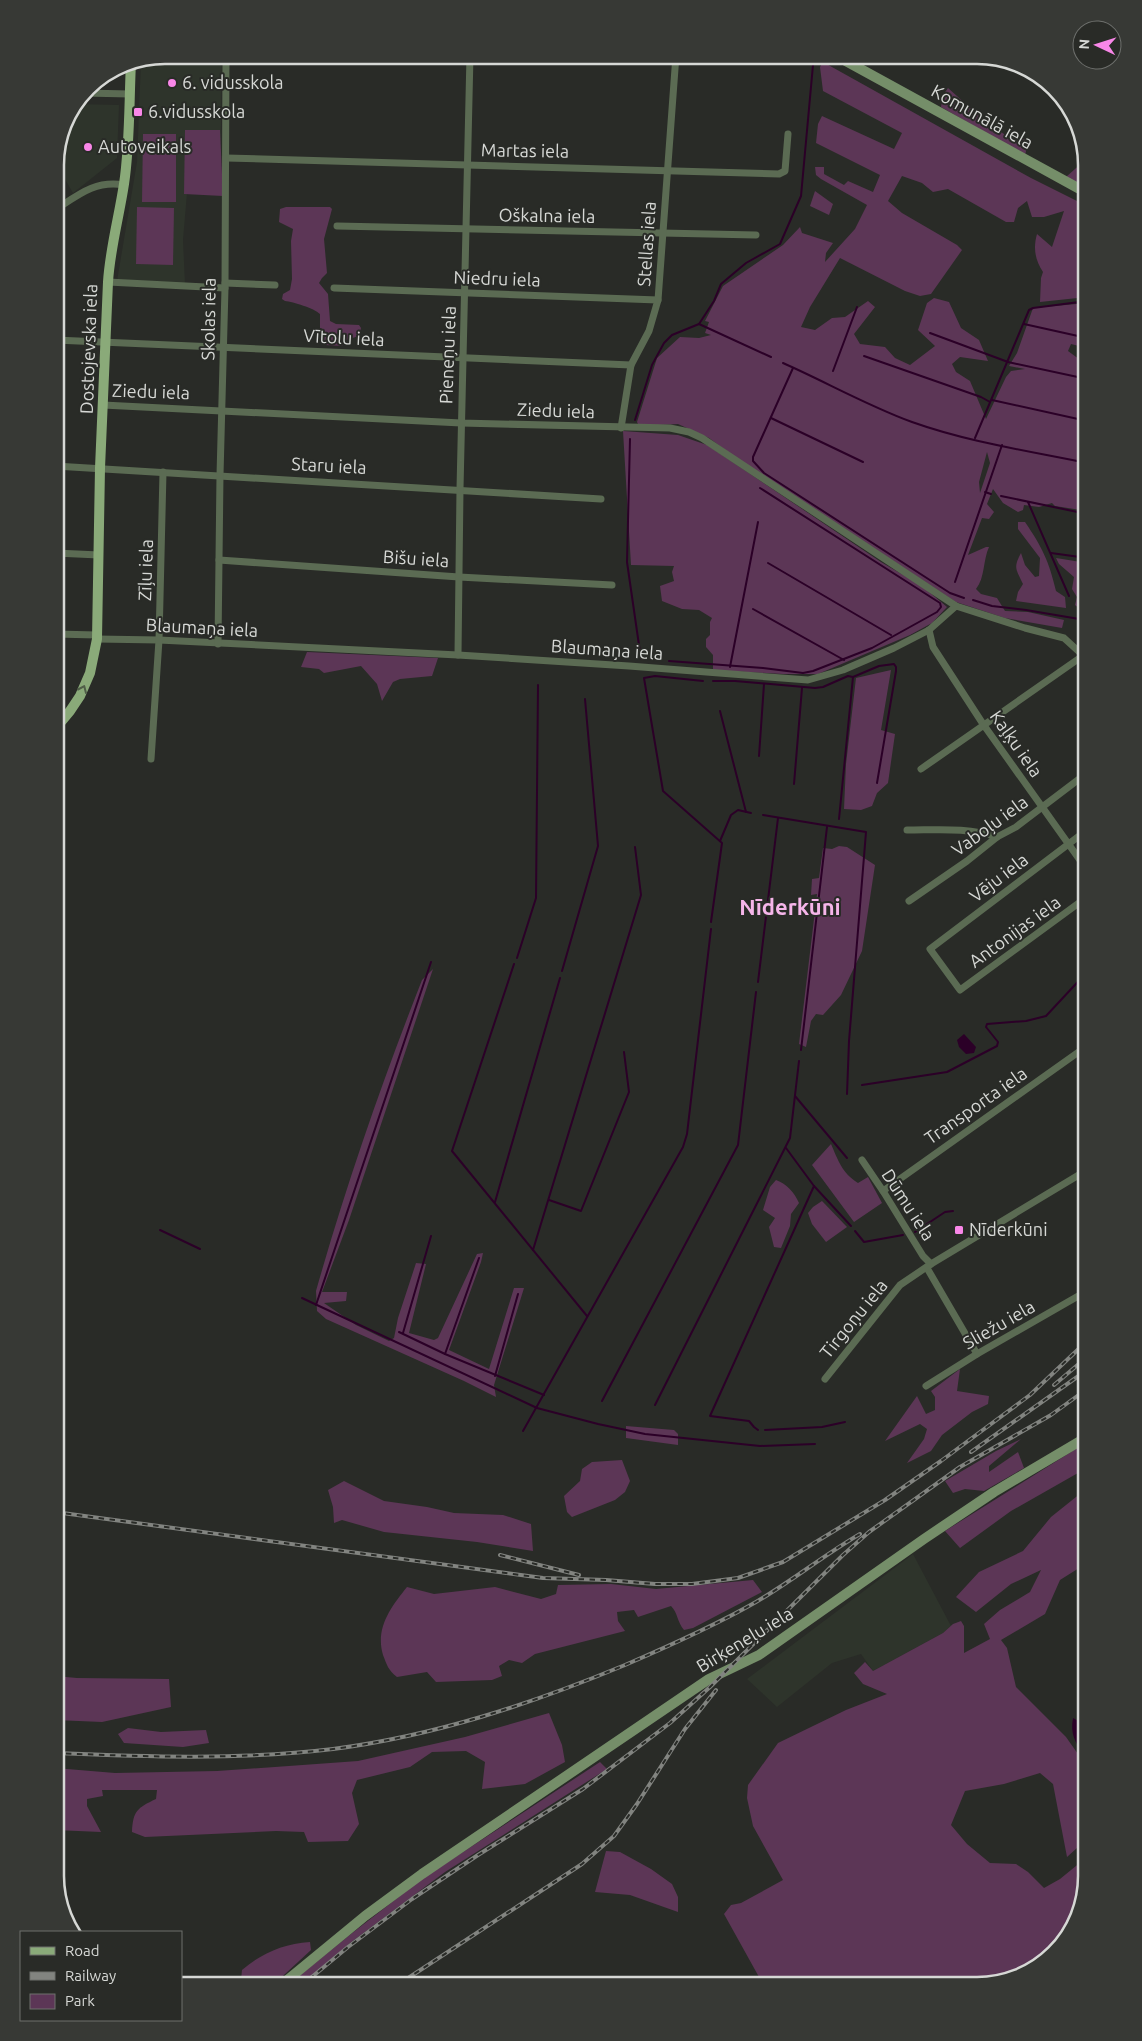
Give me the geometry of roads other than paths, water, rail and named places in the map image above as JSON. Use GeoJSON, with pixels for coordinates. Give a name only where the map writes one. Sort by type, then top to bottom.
{"type":"FeatureCollection","features":[{"type":"Feature","properties":{"kind":"main road","name":"Komunālā iela"},"geometry":{"type":"LineString","coordinates":[[851,64],[1078,188]]}},
{"type":"Feature","properties":{"kind":"main road","name":"Dostojevska iela"},"geometry":{"type":"LineString","coordinates":[[64,718],[80,696],[90,673],[97,637],[104,344],[110,255],[124,185],[128,140],[130,70]]}},
{"type":"Feature","properties":{"kind":"main road","name":"Birķeneļu iela"},"geometry":{"type":"LineString","coordinates":[[291,1977],[365,1916],[422,1874],[709,1679],[759,1654],[986,1497],[1078,1442]]}},
{"type":"Feature","properties":{"kind":"street","name":"Skolas iela"},"geometry":{"type":"LineString","coordinates":[[218,644],[225,286],[226,64]]}},
{"type":"Feature","properties":{"kind":"street","name":"Pieneņu iela"},"geometry":{"type":"LineString","coordinates":[[458,656],[462,359],[466,293],[465,229],[470,64]]}},
{"type":"Feature","properties":{"kind":"street","name":"Stellas iela"},"geometry":{"type":"LineString","coordinates":[[621,428],[631,365],[650,331],[658,300],[675,64]]}},
{"type":"Feature","properties":{"kind":"street"},"geometry":{"type":"LineString","coordinates":[[94,92],[130,94]]}},
{"type":"Feature","properties":{"kind":"street","name":"Martas iela"},"geometry":{"type":"LineString","coordinates":[[226,158],[783,173],[786,171],[788,134]]}},
{"type":"Feature","properties":{"kind":"street"},"geometry":{"type":"LineString","coordinates":[[64,205],[100,184],[113,183],[124,185]]}},
{"type":"Feature","properties":{"kind":"street","name":"Oškalna iela"},"geometry":{"type":"LineString","coordinates":[[337,226],[756,235]]}},
{"type":"Feature","properties":{"kind":"street"},"geometry":{"type":"LineString","coordinates":[[108,282],[225,286],[275,285]]}},
{"type":"Feature","properties":{"kind":"street","name":"Niedru iela"},"geometry":{"type":"LineString","coordinates":[[334,288],[658,300]]}},
{"type":"Feature","properties":{"kind":"street","name":"Vītolu iela"},"geometry":{"type":"LineString","coordinates":[[64,341],[104,344],[631,365]]}},
{"type":"Feature","properties":{"kind":"street","name":"Ziedu iela"},"geometry":{"type":"LineString","coordinates":[[103,406],[222,410],[462,423],[670,428],[689,432],[702,438],[956,606]]}},
{"type":"Feature","properties":{"kind":"street","name":"Staru iela"},"geometry":{"type":"LineString","coordinates":[[64,466],[601,499]]}},
{"type":"Feature","properties":{"kind":"street","name":"Zīļu iela"},"geometry":{"type":"LineString","coordinates":[[151,759],[159,640],[163,472]]}},
{"type":"Feature","properties":{"kind":"street"},"geometry":{"type":"LineString","coordinates":[[64,553],[99,555]]}},
{"type":"Feature","properties":{"kind":"street","name":"Bišu iela"},"geometry":{"type":"LineString","coordinates":[[219,560],[459,577],[612,585]]}},
{"type":"Feature","properties":{"kind":"street"},"geometry":{"type":"LineString","coordinates":[[956,606],[1064,638],[1078,650]]}},
{"type":"Feature","properties":{"kind":"street","name":"Blaumaņa iela"},"geometry":{"type":"LineString","coordinates":[[64,635],[629,666],[808,680],[843,670],[894,648],[929,630],[956,606]]}},
{"type":"Feature","properties":{"kind":"street","name":"Kaļķu iela"},"geometry":{"type":"LineString","coordinates":[[929,630],[933,646],[983,724],[1078,858]]}},
{"type":"Feature","properties":{"kind":"street"},"geometry":{"type":"LineString","coordinates":[[920,768],[983,724],[1078,662]]}},
{"type":"Feature","properties":{"kind":"street","name":"Vaboļu iela"},"geometry":{"type":"LineString","coordinates":[[909,901],[1078,780]]}},
{"type":"Feature","properties":{"kind":"street"},"geometry":{"type":"LineString","coordinates":[[907,830],[956,829],[986,833],[997,837]]}},
{"type":"Feature","properties":{"kind":"street","name":"Vēju iela"},"geometry":{"type":"LineString","coordinates":[[960,990],[930,949],[1078,837]]}},
{"type":"Feature","properties":{"kind":"street","name":"Antonijas iela"},"geometry":{"type":"LineString","coordinates":[[960,990],[1078,904]]}},
{"type":"Feature","properties":{"kind":"street","name":"Transporta iela"},"geometry":{"type":"LineString","coordinates":[[883,1190],[1078,1052]]}},
{"type":"Feature","properties":{"kind":"street","name":"Dūmu iela"},"geometry":{"type":"LineString","coordinates":[[862,1160],[883,1190],[929,1266],[977,1354]]}},
{"type":"Feature","properties":{"kind":"street","name":"Tirgoņu iela"},"geometry":{"type":"LineString","coordinates":[[825,1378],[900,1285],[1078,1175]]}},
{"type":"Feature","properties":{"kind":"street","name":"Sliežu iela"},"geometry":{"type":"LineString","coordinates":[[926,1386],[977,1354],[1078,1296]]}},
{"type":"Feature","properties":{"kind":"waterway"},"geometry":{"type":"LineString","coordinates":[[635,420],[652,365],[664,343],[672,335],[699,324],[714,301],[721,284],[746,263],[780,244],[801,196],[813,65]]}},
{"type":"Feature","properties":{"kind":"waterway"},"geometry":{"type":"LineString","coordinates":[[975,438],[1029,310],[1078,302]]}},
{"type":"Feature","properties":{"kind":"waterway"},"geometry":{"type":"LineString","coordinates":[[833,371],[857,307]]}},
{"type":"Feature","properties":{"kind":"waterway"},"geometry":{"type":"LineString","coordinates":[[699,324],[771,357]]}},
{"type":"Feature","properties":{"kind":"waterway"},"geometry":{"type":"LineString","coordinates":[[1024,324],[1078,336]]}},
{"type":"Feature","properties":{"kind":"waterway"},"geometry":{"type":"LineString","coordinates":[[930,333],[1008,362],[1078,377]]}},
{"type":"Feature","properties":{"kind":"waterway"},"geometry":{"type":"LineString","coordinates":[[864,356],[981,397],[990,402]]}},
{"type":"Feature","properties":{"kind":"waterway"},"geometry":{"type":"LineString","coordinates":[[783,363],[879,409],[933,429],[999,446],[1078,461]]}},
{"type":"Feature","properties":{"kind":"waterway"},"geometry":{"type":"LineString","coordinates":[[793,368],[753,457],[753,461],[764,473],[950,593],[964,598]]}},
{"type":"Feature","properties":{"kind":"waterway"},"geometry":{"type":"LineString","coordinates":[[992,400],[1078,419]]}},
{"type":"Feature","properties":{"kind":"waterway"},"geometry":{"type":"LineString","coordinates":[[771,418],[863,462]]}},
{"type":"Feature","properties":{"kind":"waterway"},"geometry":{"type":"LineString","coordinates":[[630,439],[627,562],[641,659]]}},
{"type":"Feature","properties":{"kind":"waterway"},"geometry":{"type":"LineString","coordinates":[[955,582],[1002,445]]}},
{"type":"Feature","properties":{"kind":"waterway"},"geometry":{"type":"LineString","coordinates":[[669,661],[803,673],[813,671],[872,648],[937,612],[941,607],[940,603],[760,488]]}},
{"type":"Feature","properties":{"kind":"waterway"},"geometry":{"type":"LineString","coordinates":[[985,492],[991,494]]}},
{"type":"Feature","properties":{"kind":"waterway"},"geometry":{"type":"LineString","coordinates":[[1001,496],[1078,512]]}},
{"type":"Feature","properties":{"kind":"waterway"},"geometry":{"type":"LineString","coordinates":[[1028,502],[1069,596]]}},
{"type":"Feature","properties":{"kind":"waterway"},"geometry":{"type":"LineString","coordinates":[[730,667],[758,522]]}},
{"type":"Feature","properties":{"kind":"waterway"},"geometry":{"type":"LineString","coordinates":[[1051,553],[1078,557]]}},
{"type":"Feature","properties":{"kind":"waterway"},"geometry":{"type":"LineString","coordinates":[[768,563],[891,635]]}},
{"type":"Feature","properties":{"kind":"waterway"},"geometry":{"type":"LineString","coordinates":[[973,600],[992,606],[1078,619]]}},
{"type":"Feature","properties":{"kind":"waterway"},"geometry":{"type":"LineString","coordinates":[[753,609],[844,660]]}},
{"type":"Feature","properties":{"kind":"waterway"},"geometry":{"type":"LineString","coordinates":[[713,681],[735,681],[815,688],[823,687],[848,676],[853,677],[879,666],[894,664],[896,671],[877,783]]}},
{"type":"Feature","properties":{"kind":"waterway"},"geometry":{"type":"LineString","coordinates":[[703,681],[655,676],[644,678],[663,791],[722,843],[711,922]]}},
{"type":"Feature","properties":{"kind":"waterway"},"geometry":{"type":"LineString","coordinates":[[839,819],[853,677]]}},
{"type":"Feature","properties":{"kind":"waterway"},"geometry":{"type":"LineString","coordinates":[[759,756],[764,684]]}},
{"type":"Feature","properties":{"kind":"waterway"},"geometry":{"type":"LineString","coordinates":[[517,958],[536,898],[538,685]]}},
{"type":"Feature","properties":{"kind":"waterway"},"geometry":{"type":"LineString","coordinates":[[794,784],[802,688]]}},
{"type":"Feature","properties":{"kind":"waterway"},"geometry":{"type":"LineString","coordinates":[[562,971],[598,846],[585,699]]}},
{"type":"Feature","properties":{"kind":"waterway"},"geometry":{"type":"LineString","coordinates":[[720,711],[746,812]]}},
{"type":"Feature","properties":{"kind":"waterway"},"geometry":{"type":"LineString","coordinates":[[720,841],[731,815],[738,810],[751,813]]}},
{"type":"Feature","properties":{"kind":"waterway"},"geometry":{"type":"LineString","coordinates":[[763,815],[866,832],[849,1041],[847,1094]]}},
{"type":"Feature","properties":{"kind":"waterway"},"geometry":{"type":"LineString","coordinates":[[758,982],[778,818]]}},
{"type":"Feature","properties":{"kind":"waterway"},"geometry":{"type":"LineString","coordinates":[[801,1050],[827,827]]}},
{"type":"Feature","properties":{"kind":"waterway"},"geometry":{"type":"LineString","coordinates":[[533,1250],[641,895],[635,847]]}},
{"type":"Feature","properties":{"kind":"waterway"},"geometry":{"type":"LineString","coordinates":[[523,1431],[683,1147],[687,1134],[711,929]]}},
{"type":"Feature","properties":{"kind":"waterway"},"geometry":{"type":"LineString","coordinates":[[316,1305],[431,962]]}},
{"type":"Feature","properties":{"kind":"waterway"},"geometry":{"type":"LineString","coordinates":[[514,964],[452,1151],[587,1316]]}},
{"type":"Feature","properties":{"kind":"waterway"},"geometry":{"type":"LineString","coordinates":[[495,1202],[560,978]]}},
{"type":"Feature","properties":{"kind":"waterway"},"geometry":{"type":"LineString","coordinates":[[862,1085],[947,1072],[997,1046],[998,1042],[986,1027],[987,1024],[1026,1021],[1046,1016],[1078,982]]}},
{"type":"Feature","properties":{"kind":"waterway"},"geometry":{"type":"LineString","coordinates":[[602,1401],[738,1145],[756,992]]}},
{"type":"Feature","properties":{"kind":"waterway"},"geometry":{"type":"LineString","coordinates":[[549,1200],[581,1211],[629,1092],[624,1052]]}},
{"type":"Feature","properties":{"kind":"waterway"},"geometry":{"type":"LineString","coordinates":[[655,1405],[790,1138],[799,1061]]}},
{"type":"Feature","properties":{"kind":"waterway"},"geometry":{"type":"LineString","coordinates":[[795,1096],[847,1158]]}},
{"type":"Feature","properties":{"kind":"waterway"},"geometry":{"type":"LineString","coordinates":[[786,1148],[814,1186],[851,1226]]}},
{"type":"Feature","properties":{"kind":"waterway"},"geometry":{"type":"LineString","coordinates":[[758,1430],[749,1421],[710,1416],[814,1186]]}},
{"type":"Feature","properties":{"kind":"waterway"},"geometry":{"type":"LineString","coordinates":[[915,1232],[945,1212],[953,1211]]}},
{"type":"Feature","properties":{"kind":"waterway"},"geometry":{"type":"LineString","coordinates":[[160,1230],[200,1249]]}},
{"type":"Feature","properties":{"kind":"waterway"},"geometry":{"type":"LineString","coordinates":[[855,1231],[864,1242],[903,1235]]}},
{"type":"Feature","properties":{"kind":"waterway"},"geometry":{"type":"LineString","coordinates":[[403,1333],[431,1236]]}},
{"type":"Feature","properties":{"kind":"waterway"},"geometry":{"type":"LineString","coordinates":[[445,1354],[479,1258]]}},
{"type":"Feature","properties":{"kind":"waterway"},"geometry":{"type":"LineString","coordinates":[[495,1376],[518,1294]]}},
{"type":"Feature","properties":{"kind":"waterway"},"geometry":{"type":"LineString","coordinates":[[302,1298],[537,1408],[645,1434],[760,1446],[815,1444]]}},
{"type":"Feature","properties":{"kind":"waterway"},"geometry":{"type":"LineString","coordinates":[[399,1332],[445,1354],[544,1395]]}},
{"type":"Feature","properties":{"kind":"waterway"},"geometry":{"type":"LineString","coordinates":[[765,1430],[822,1427],[845,1422]]}},
{"type":"Feature","properties":{"kind":"railway"},"geometry":{"type":"LineString","coordinates":[[64,1513],[543,1578],[655,1584],[692,1584],[738,1578],[783,1562],[885,1500],[1030,1395],[1078,1350]]}},
{"type":"Feature","properties":{"kind":"railway"},"geometry":{"type":"LineString","coordinates":[[1054,1385],[1078,1365]]}},
{"type":"Feature","properties":{"kind":"railway"},"geometry":{"type":"LineString","coordinates":[[971,1452],[1078,1376]]}},
{"type":"Feature","properties":{"kind":"railway"},"geometry":{"type":"LineString","coordinates":[[312,1977],[412,1899],[583,1789],[670,1723],[710,1687],[843,1555],[869,1532],[960,1467],[1051,1415],[1078,1396]]}},
{"type":"Feature","properties":{"kind":"railway"},"geometry":{"type":"LineString","coordinates":[[64,1753],[229,1756],[299,1752],[333,1749],[408,1736],[482,1717],[590,1679],[691,1635],[756,1602],[860,1534]]}},
{"type":"Feature","properties":{"kind":"railway"},"geometry":{"type":"LineString","coordinates":[[500,1555],[579,1575]]}},
{"type":"Feature","properties":{"kind":"railway"},"geometry":{"type":"LineString","coordinates":[[410,1977],[582,1864],[614,1836],[685,1729],[716,1690]]}},
{"type":"Feature","properties":{"kind":"place","name":"6. vidusskola"},"geometry":{"type":"Point","coordinates":[172,83]}},
{"type":"Feature","properties":{"kind":"place","name":"6.vidusskola"},"geometry":{"type":"Point","coordinates":[138,112]}},
{"type":"Feature","properties":{"kind":"place","name":"Autoveikals"},"geometry":{"type":"Point","coordinates":[88,147]}},
{"type":"Feature","properties":{"kind":"place","name":"Nīderkūni"},"geometry":{"type":"Point","coordinates":[959,1230]}},
{"type":"Feature","properties":{"kind":"district","name":"Nīderkūni"},"geometry":{"type":"Point","coordinates":[790,907]}}]}
